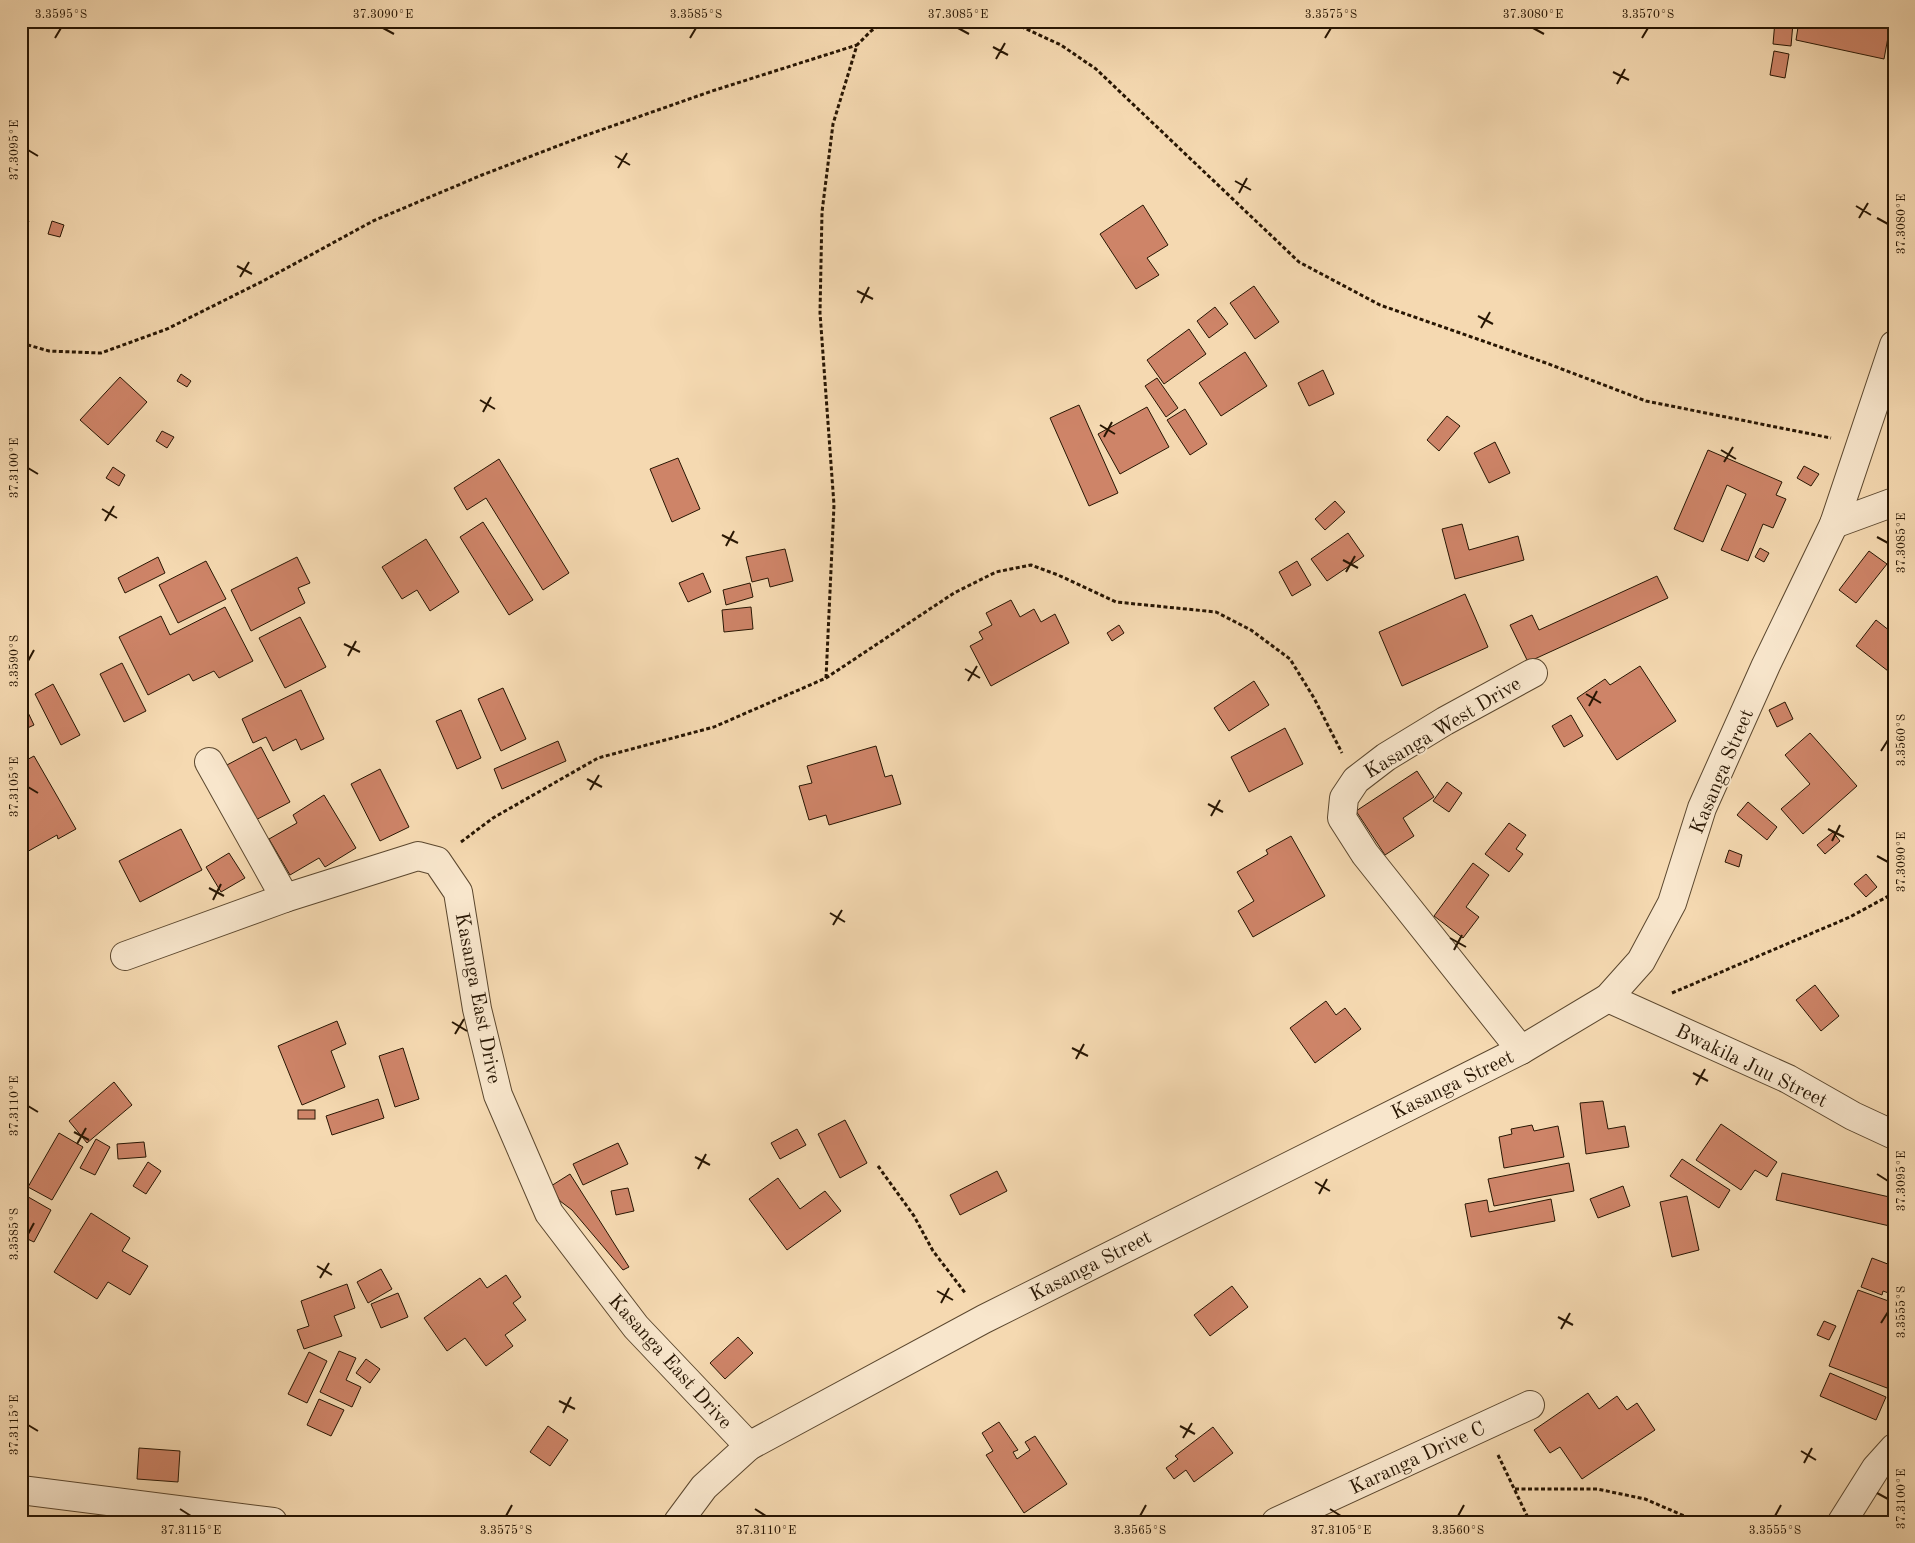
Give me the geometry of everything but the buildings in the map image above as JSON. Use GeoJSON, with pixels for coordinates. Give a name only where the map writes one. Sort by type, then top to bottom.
{"type":"FeatureCollection","features":[{"type":"Feature","properties":{"kind":"street","name":"Kasanga Street"},"geometry":{"type":"LineString","coordinates":[[678,1522],[704,1487],[749,1446],[984,1319],[1521,1050],[1608,998],[1642,961],[1672,903],[1702,808],[1766,665],[1834,524],[1894,345]]}},
{"type":"Feature","properties":{"kind":"street"},"geometry":{"type":"LineString","coordinates":[[1834,524],[1894,502]]}},
{"type":"Feature","properties":{"kind":"street","name":"Kasanga West Drive"},"geometry":{"type":"LineString","coordinates":[[1521,1050],[1365,854],[1342,818],[1344,798],[1356,780],[1386,757],[1445,721],[1533,673]]}},
{"type":"Feature","properties":{"kind":"street"},"geometry":{"type":"LineString","coordinates":[[209,762],[285,898]]}},
{"type":"Feature","properties":{"kind":"street"},"geometry":{"type":"LineString","coordinates":[[125,956],[285,898],[418,856],[437,861]]}},
{"type":"Feature","properties":{"kind":"street","name":"Kasanga East Drive"},"geometry":{"type":"LineString","coordinates":[[437,861],[458,892],[477,1009],[498,1094],[549,1213],[636,1327],[749,1446]]}},
{"type":"Feature","properties":{"kind":"street","name":"Bwakila Juu Street"},"geometry":{"type":"LineString","coordinates":[[1608,998],[1788,1079],[1853,1116],[1894,1135]]}},
{"type":"Feature","properties":{"kind":"street","name":"Karanga Drive C"},"geometry":{"type":"LineString","coordinates":[[1276,1522],[1530,1405]]}},
{"type":"Feature","properties":{"kind":"street"},"geometry":{"type":"LineString","coordinates":[[1842,1522],[1876,1468],[1894,1448]]}},
{"type":"Feature","properties":{"kind":"street"},"geometry":{"type":"LineString","coordinates":[[21,1490],[273,1522]]}},
{"type":"Feature","properties":{"kind":"path"},"geometry":{"type":"LineString","coordinates":[[826,678],[834,505],[820,312],[822,212],[833,124],[857,46],[871,31],[886,21]]}},
{"type":"Feature","properties":{"kind":"path"},"geometry":{"type":"LineString","coordinates":[[1009,21],[1061,45],[1096,69],[1299,262],[1380,305],[1546,363],[1646,401],[1861,444]]}},
{"type":"Feature","properties":{"kind":"path"},"geometry":{"type":"LineString","coordinates":[[21,343],[49,351],[101,353],[167,329],[263,281],[373,221],[482,175],[581,137],[712,91],[857,46]]}},
{"type":"Feature","properties":{"kind":"path"},"geometry":{"type":"LineString","coordinates":[[437,861],[493,818],[598,758],[714,727],[826,678],[954,593],[996,572],[1031,565],[1058,575],[1116,602],[1216,612],[1251,630],[1290,659],[1314,698],[1356,780]]}},
{"type":"Feature","properties":{"kind":"path"},"geometry":{"type":"LineString","coordinates":[[1635,1009],[1850,917],[1894,893]]}},
{"type":"Feature","properties":{"kind":"path"},"geometry":{"type":"LineString","coordinates":[[878,1166],[914,1216],[933,1251],[984,1319]]}},
{"type":"Feature","properties":{"kind":"path"},"geometry":{"type":"LineString","coordinates":[[1481,1428],[1503,1464],[1530,1522]]}},
{"type":"Feature","properties":{"kind":"path"},"geometry":{"type":"LineString","coordinates":[[1515,1489],[1597,1490],[1645,1499],[1689,1518],[1729,1522]]}}]}
